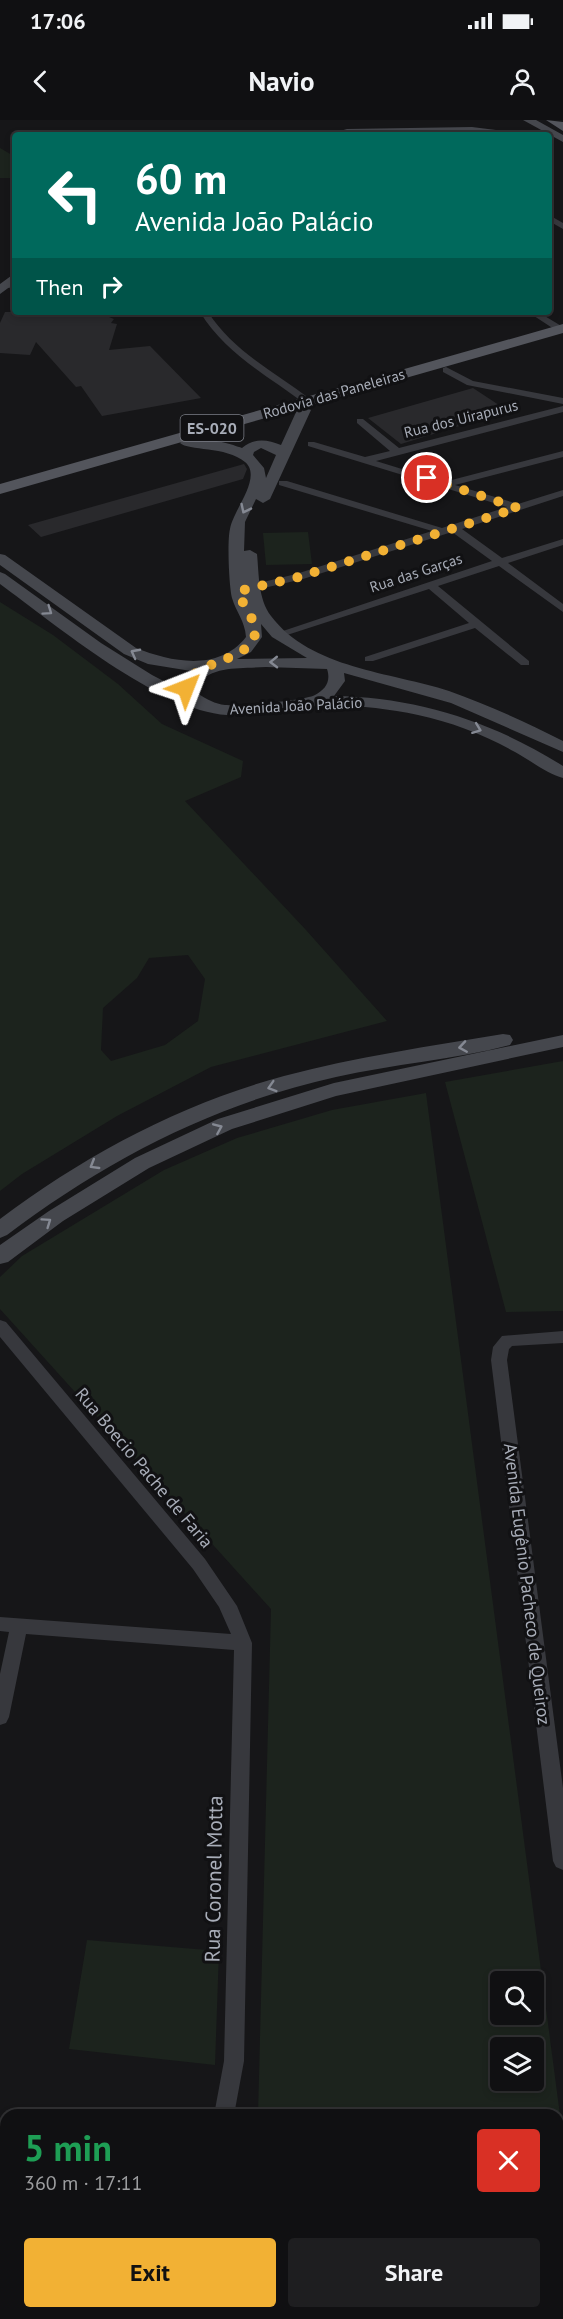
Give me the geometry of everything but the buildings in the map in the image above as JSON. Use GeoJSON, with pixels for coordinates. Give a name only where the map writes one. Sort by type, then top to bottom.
{"type":"FeatureCollection","features":[{"type":"Feature","properties":{"kind":"main road"},"geometry":{"type":"LineString","coordinates":[[528,120],[548,132]]}},
{"type":"Feature","properties":{"kind":"main road"},"geometry":{"type":"LineString","coordinates":[[552,120],[563,127]]}},
{"type":"Feature","properties":{"kind":"main road"},"geometry":{"type":"LineString","coordinates":[[347,132],[472,130],[488,132]]}},
{"type":"Feature","properties":{"kind":"main road","name":"Rodovia das Paneleiras"},"geometry":{"type":"LineString","coordinates":[[434,371],[562,331]]}},
{"type":"Feature","properties":{"kind":"main road","name":"Rodovia das Paneleiras"},"geometry":{"type":"LineString","coordinates":[[0,489],[434,371],[562,331]]}},
{"type":"Feature","properties":{"kind":"main road","name":"Rodovia das Paneleiras"},"geometry":{"type":"LineString","coordinates":[[0,495],[187,443],[306,406]]}},
{"type":"Feature","properties":{"kind":"main road","name":"Avenida João Palácio"},"geometry":{"type":"LineString","coordinates":[[306,406],[249,531],[243,606],[253,624],[254,637],[244,649],[193,676],[186,688],[191,697],[202,704],[218,709],[244,709],[314,702],[374,702],[422,711],[488,733],[563,773]]}},
{"type":"Feature","properties":{"kind":"main road"},"geometry":{"type":"LineString","coordinates":[[187,443],[225,447],[246,457],[252,446],[258,445],[272,446],[283,453]]}},
{"type":"Feature","properties":{"kind":"main road","name":"Avenida João Palácio"},"geometry":{"type":"LineString","coordinates":[[246,457],[258,470],[259,479],[237,528],[246,590],[262,617],[279,634],[300,648],[332,664],[440,694],[515,724],[563,747]]}},
{"type":"Feature","properties":{"kind":"main road"},"geometry":{"type":"LineString","coordinates":[[0,558],[130,651],[154,661],[173,665],[212,666],[266,662],[332,664],[338,674],[336,684],[328,694],[314,702]]}},
{"type":"Feature","properties":{"kind":"main road"},"geometry":{"type":"LineString","coordinates":[[0,577],[132,670],[164,689],[202,704]]}},
{"type":"Feature","properties":{"kind":"main road"},"geometry":{"type":"LineString","coordinates":[[422,711],[377,694],[374,687],[385,682],[440,694]]}},
{"type":"Feature","properties":{"kind":"main road"},"geometry":{"type":"LineString","coordinates":[[0,1256],[98,1189],[142,1163],[225,1124],[334,1090],[496,1055],[563,1033]]}},
{"type":"Feature","properties":{"kind":"main road"},"geometry":{"type":"LineString","coordinates":[[0,1230],[64,1183],[107,1156],[169,1126],[244,1095],[286,1082],[349,1068],[563,1033]]}},
{"type":"Feature","properties":{"kind":"main road"},"geometry":{"type":"LineString","coordinates":[[496,1055],[563,1054]]}},
{"type":"Feature","properties":{"kind":"street"},"geometry":{"type":"LineString","coordinates":[[205,315],[210,325],[224,341],[306,406]]}},
{"type":"Feature","properties":{"kind":"street"},"geometry":{"type":"LineString","coordinates":[[537,315],[562,331]]}},
{"type":"Feature","properties":{"kind":"street"},"geometry":{"type":"LineString","coordinates":[[434,371],[470,383],[563,401]]}},
{"type":"Feature","properties":{"kind":"street","name":"Rua dos Uirapurus"},"geometry":{"type":"LineString","coordinates":[[366,460],[563,409]]}},
{"type":"Feature","properties":{"kind":"street"},"geometry":{"type":"LineString","coordinates":[[360,422],[396,451]]}},
{"type":"Feature","properties":{"kind":"street"},"geometry":{"type":"LineString","coordinates":[[311,444],[447,484],[518,508]]}},
{"type":"Feature","properties":{"kind":"street"},"geometry":{"type":"LineString","coordinates":[[447,484],[563,454]]}},
{"type":"Feature","properties":{"kind":"street"},"geometry":{"type":"LineString","coordinates":[[283,483],[441,531]]}},
{"type":"Feature","properties":{"kind":"street"},"geometry":{"type":"LineString","coordinates":[[246,590],[299,577],[563,493]]}},
{"type":"Feature","properties":{"kind":"street"},"geometry":{"type":"LineString","coordinates":[[453,527],[502,561],[563,609]]}},
{"type":"Feature","properties":{"kind":"street","name":"Rua das Garças"},"geometry":{"type":"LineString","coordinates":[[279,634],[563,542]]}},
{"type":"Feature","properties":{"kind":"street"},"geometry":{"type":"LineString","coordinates":[[430,585],[525,663]]}},
{"type":"Feature","properties":{"kind":"street"},"geometry":{"type":"LineString","coordinates":[[369,659],[476,624]]}},
{"type":"Feature","properties":{"kind":"street","name":"Rua Boecio Pache de Faria"},"geometry":{"type":"LineString","coordinates":[[0,1326],[199,1564],[230,1610],[243,1643]]}},
{"type":"Feature","properties":{"kind":"street","name":"Avenida Eugênio Pacheco de Queiroz"},"geometry":{"type":"LineString","coordinates":[[563,1336],[516,1338],[503,1342],[499,1353],[561,1826],[563,1861]]}},
{"type":"Feature","properties":{"kind":"street"},"geometry":{"type":"LineString","coordinates":[[0,1624],[243,1643]]}},
{"type":"Feature","properties":{"kind":"street"},"geometry":{"type":"LineString","coordinates":[[0,1717],[19,1626]]}},
{"type":"Feature","properties":{"kind":"street","name":"Rua Coronel Motta"},"geometry":{"type":"LineString","coordinates":[[225,2109],[234,2061],[243,1643]]}},
{"type":"Feature","properties":{"kind":"shaded area"},"geometry":{"type":"Polygon","coordinates":[[[0,148],[12,155],[12,178],[0,178],[0,148]]]}},
{"type":"Feature","properties":{"kind":"shaded area"},"geometry":{"type":"Polygon","coordinates":[[[308,532],[312,564],[266,565],[263,533],[308,532]]]}},
{"type":"Feature","properties":{"kind":"shaded area"},"geometry":{"type":"Polygon","coordinates":[[[0,602],[53,635],[118,684],[162,724],[243,761],[241,777],[185,801],[306,930],[387,1021],[211,1067],[117,1116],[22,1174],[0,1191],[0,602]],[[188,955],[149,958],[137,978],[103,1008],[101,1050],[111,1061],[165,1045],[198,1021],[205,979],[188,955]]]}},
{"type":"Feature","properties":{"kind":"shaded area"},"geometry":{"type":"Polygon","coordinates":[[[563,1061],[563,1311],[506,1312],[445,1082],[563,1061]]]}},
{"type":"Feature","properties":{"kind":"shaded area"},"geometry":{"type":"Polygon","coordinates":[[[426,1093],[541,1971],[490,1971],[490,2025],[544,2025],[544,1993],[559,2109],[258,2109],[271,1609],[0,1309],[0,1277],[22,1256],[164,1170],[237,1138],[332,1110],[426,1093]]]}},
{"type":"Feature","properties":{"kind":"shaded area"},"geometry":{"type":"Polygon","coordinates":[[[87,1940],[219,1951],[215,2065],[69,2049],[87,1940]]]}},
{"type":"Feature","properties":{"kind":"route"},"geometry":{"type":"LineString","coordinates":[[186,688],[193,676],[239,652],[252,641],[255,629],[243,606],[239,591],[299,577],[518,508],[427,478]]}}]}
